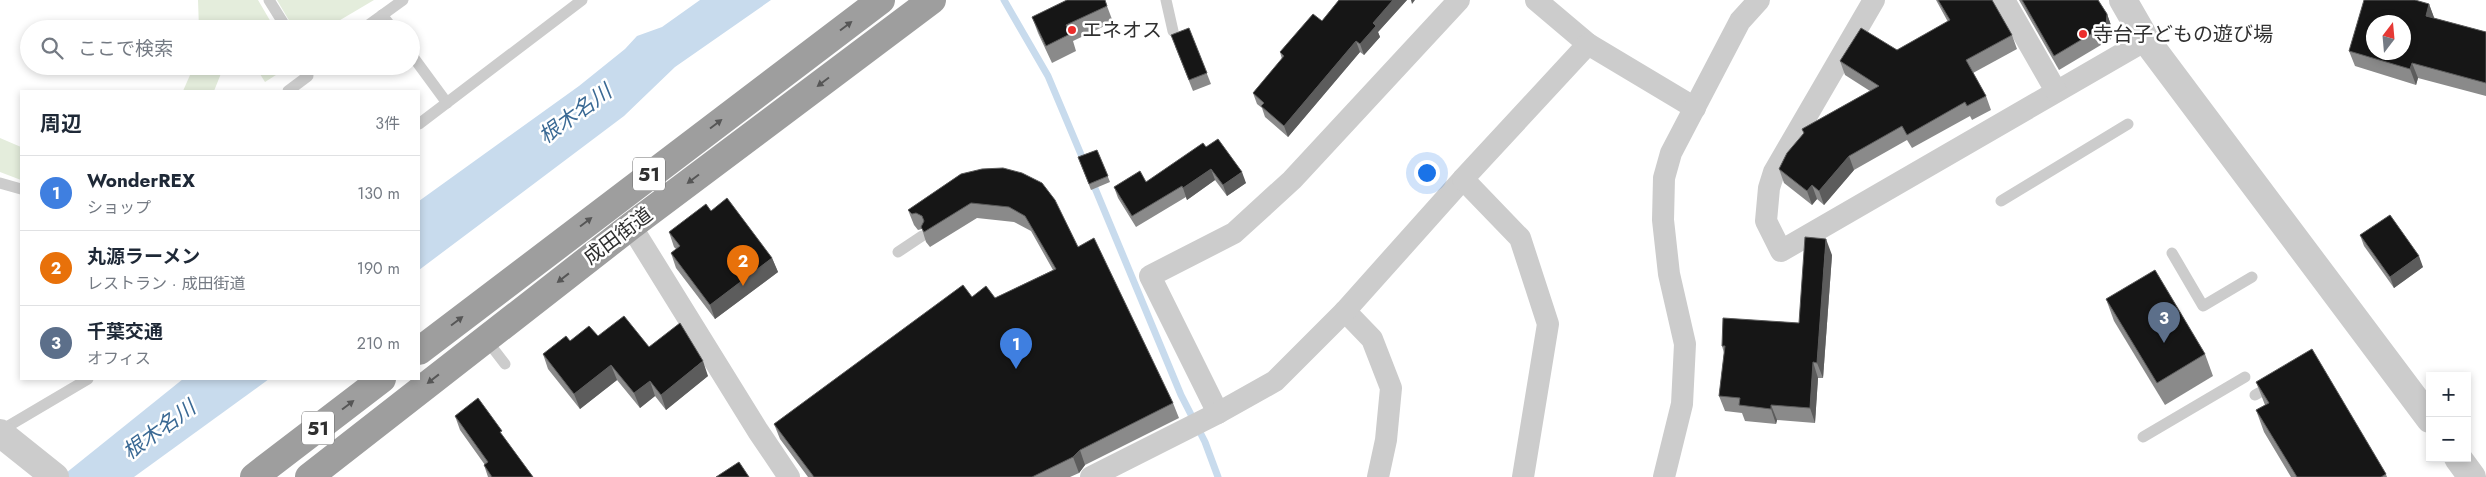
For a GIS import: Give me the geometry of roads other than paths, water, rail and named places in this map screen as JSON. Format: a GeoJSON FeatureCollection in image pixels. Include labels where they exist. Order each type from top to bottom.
{"type":"FeatureCollection","features":[{"type":"Feature","properties":{"kind":"highway","name":"成田街道"},"geometry":{"type":"LineString","coordinates":[[420,350],[881,0]]}},
{"type":"Feature","properties":{"kind":"highway","name":"成田街道"},"geometry":{"type":"LineString","coordinates":[[309,477],[631,226],[932,0]]}},
{"type":"Feature","properties":{"kind":"highway","name":"51"},"geometry":{"type":"LineString","coordinates":[[254,477],[381,380]]}},
{"type":"Feature","properties":{"kind":"street"},"geometry":{"type":"LineString","coordinates":[[1214,415],[1150,276],[1234,233],[1292,180],[1458,0]]}},
{"type":"Feature","properties":{"kind":"street"},"geometry":{"type":"LineString","coordinates":[[1536,0],[1588,44],[1695,108]]}},
{"type":"Feature","properties":{"kind":"street"},"geometry":{"type":"LineString","coordinates":[[1664,477],[1682,404],[1686,344],[1669,274],[1663,220],[1664,178],[1671,153],[1740,21],[1759,0]]}},
{"type":"Feature","properties":{"kind":"street"},"geometry":{"type":"LineString","coordinates":[[1874,0],[1774,172],[1769,188],[1766,221],[1780,251],[2146,40]]}},
{"type":"Feature","properties":{"kind":"street"},"geometry":{"type":"LineString","coordinates":[[2004,0],[2056,91]]}},
{"type":"Feature","properties":{"kind":"street"},"geometry":{"type":"LineString","coordinates":[[2123,0],[2146,40],[2429,417]]}},
{"type":"Feature","properties":{"kind":"street"},"geometry":{"type":"LineString","coordinates":[[1091,477],[1214,415],[1275,381],[1345,312],[1463,179],[1588,44]]}},
{"type":"Feature","properties":{"kind":"street"},"geometry":{"type":"LineString","coordinates":[[1463,179],[1520,238],[1548,324],[1523,477]]}},
{"type":"Feature","properties":{"kind":"street"},"geometry":{"type":"LineString","coordinates":[[631,226],[758,431],[789,477]]}},
{"type":"Feature","properties":{"kind":"street"},"geometry":{"type":"LineString","coordinates":[[1345,312],[1372,339],[1391,388],[1386,440],[1378,477]]}},
{"type":"Feature","properties":{"kind":"street"},"geometry":{"type":"LineString","coordinates":[[0,432],[55,477]]}},
{"type":"Feature","properties":{"kind":"street"},"geometry":{"type":"LineString","coordinates":[[2461,462],[2472,477]]}},
{"type":"Feature","properties":{"kind":"lane"},"geometry":{"type":"LineString","coordinates":[[269,0],[281,20]]}},
{"type":"Feature","properties":{"kind":"lane"},"geometry":{"type":"LineString","coordinates":[[375,20],[403,0]]}},
{"type":"Feature","properties":{"kind":"lane"},"geometry":{"type":"LineString","coordinates":[[420,123],[582,0]]}},
{"type":"Feature","properties":{"kind":"lane"},"geometry":{"type":"LineString","coordinates":[[1166,0],[1173,31]]}},
{"type":"Feature","properties":{"kind":"lane"},"geometry":{"type":"LineString","coordinates":[[382,15],[386,20]]}},
{"type":"Feature","properties":{"kind":"lane"},"geometry":{"type":"LineString","coordinates":[[420,66],[447,103]]}},
{"type":"Feature","properties":{"kind":"lane"},"geometry":{"type":"LineString","coordinates":[[289,90],[308,75]]}},
{"type":"Feature","properties":{"kind":"lane"},"geometry":{"type":"LineString","coordinates":[[2001,201],[2128,124]]}},
{"type":"Feature","properties":{"kind":"lane"},"geometry":{"type":"LineString","coordinates":[[0,183],[20,189]]}},
{"type":"Feature","properties":{"kind":"lane"},"geometry":{"type":"LineString","coordinates":[[898,252],[922,236]]}},
{"type":"Feature","properties":{"kind":"lane"},"geometry":{"type":"LineString","coordinates":[[2172,253],[2203,306],[2252,277]]}},
{"type":"Feature","properties":{"kind":"lane"},"geometry":{"type":"LineString","coordinates":[[485,338],[505,364]]}},
{"type":"Feature","properties":{"kind":"lane"},"geometry":{"type":"LineString","coordinates":[[2144,437],[2244,377]]}},
{"type":"Feature","properties":{"kind":"lane"},"geometry":{"type":"LineString","coordinates":[[0,432],[86,380]]}},
{"type":"Feature","properties":{"kind":"lane"},"geometry":{"type":"LineString","coordinates":[[2256,396],[2280,381]]}},
{"type":"Feature","properties":{"kind":"water","name":"根木名川"},"geometry":{"type":"Polygon","coordinates":[[[700,0],[771,0],[675,67],[624,116],[420,269],[420,200],[579,86],[625,49],[637,36],[662,27],[700,0]]]}},
{"type":"Feature","properties":{"kind":"water","name":"根木名川"},"geometry":{"type":"Polygon","coordinates":[[[182,380],[268,380],[134,477],[61,477],[182,380]]]}},
{"type":"Feature","properties":{"kind":"waterway"},"geometry":{"type":"LineString","coordinates":[[1004,0],[1048,76],[1085,164]]}},
{"type":"Feature","properties":{"kind":"waterway"},"geometry":{"type":"LineString","coordinates":[[1092,181],[1181,395],[1205,442],[1218,477]]}},
{"type":"Feature","properties":{"kind":"place","name":"エネオス"},"geometry":{"type":"Point","coordinates":[1072,30]}},
{"type":"Feature","properties":{"kind":"place","name":"寺台子どもの遊び場"},"geometry":{"type":"Point","coordinates":[2083,34]}},
{"type":"Feature","properties":{"kind":"place","name":"丸源ラーメン"},"geometry":{"type":"Point","coordinates":[743,286]}},
{"type":"Feature","properties":{"kind":"place","name":"千葉交通"},"geometry":{"type":"Point","coordinates":[2164,343]}},
{"type":"Feature","properties":{"kind":"place","name":"WonderREX"},"geometry":{"type":"Point","coordinates":[1016,369]}}]}
